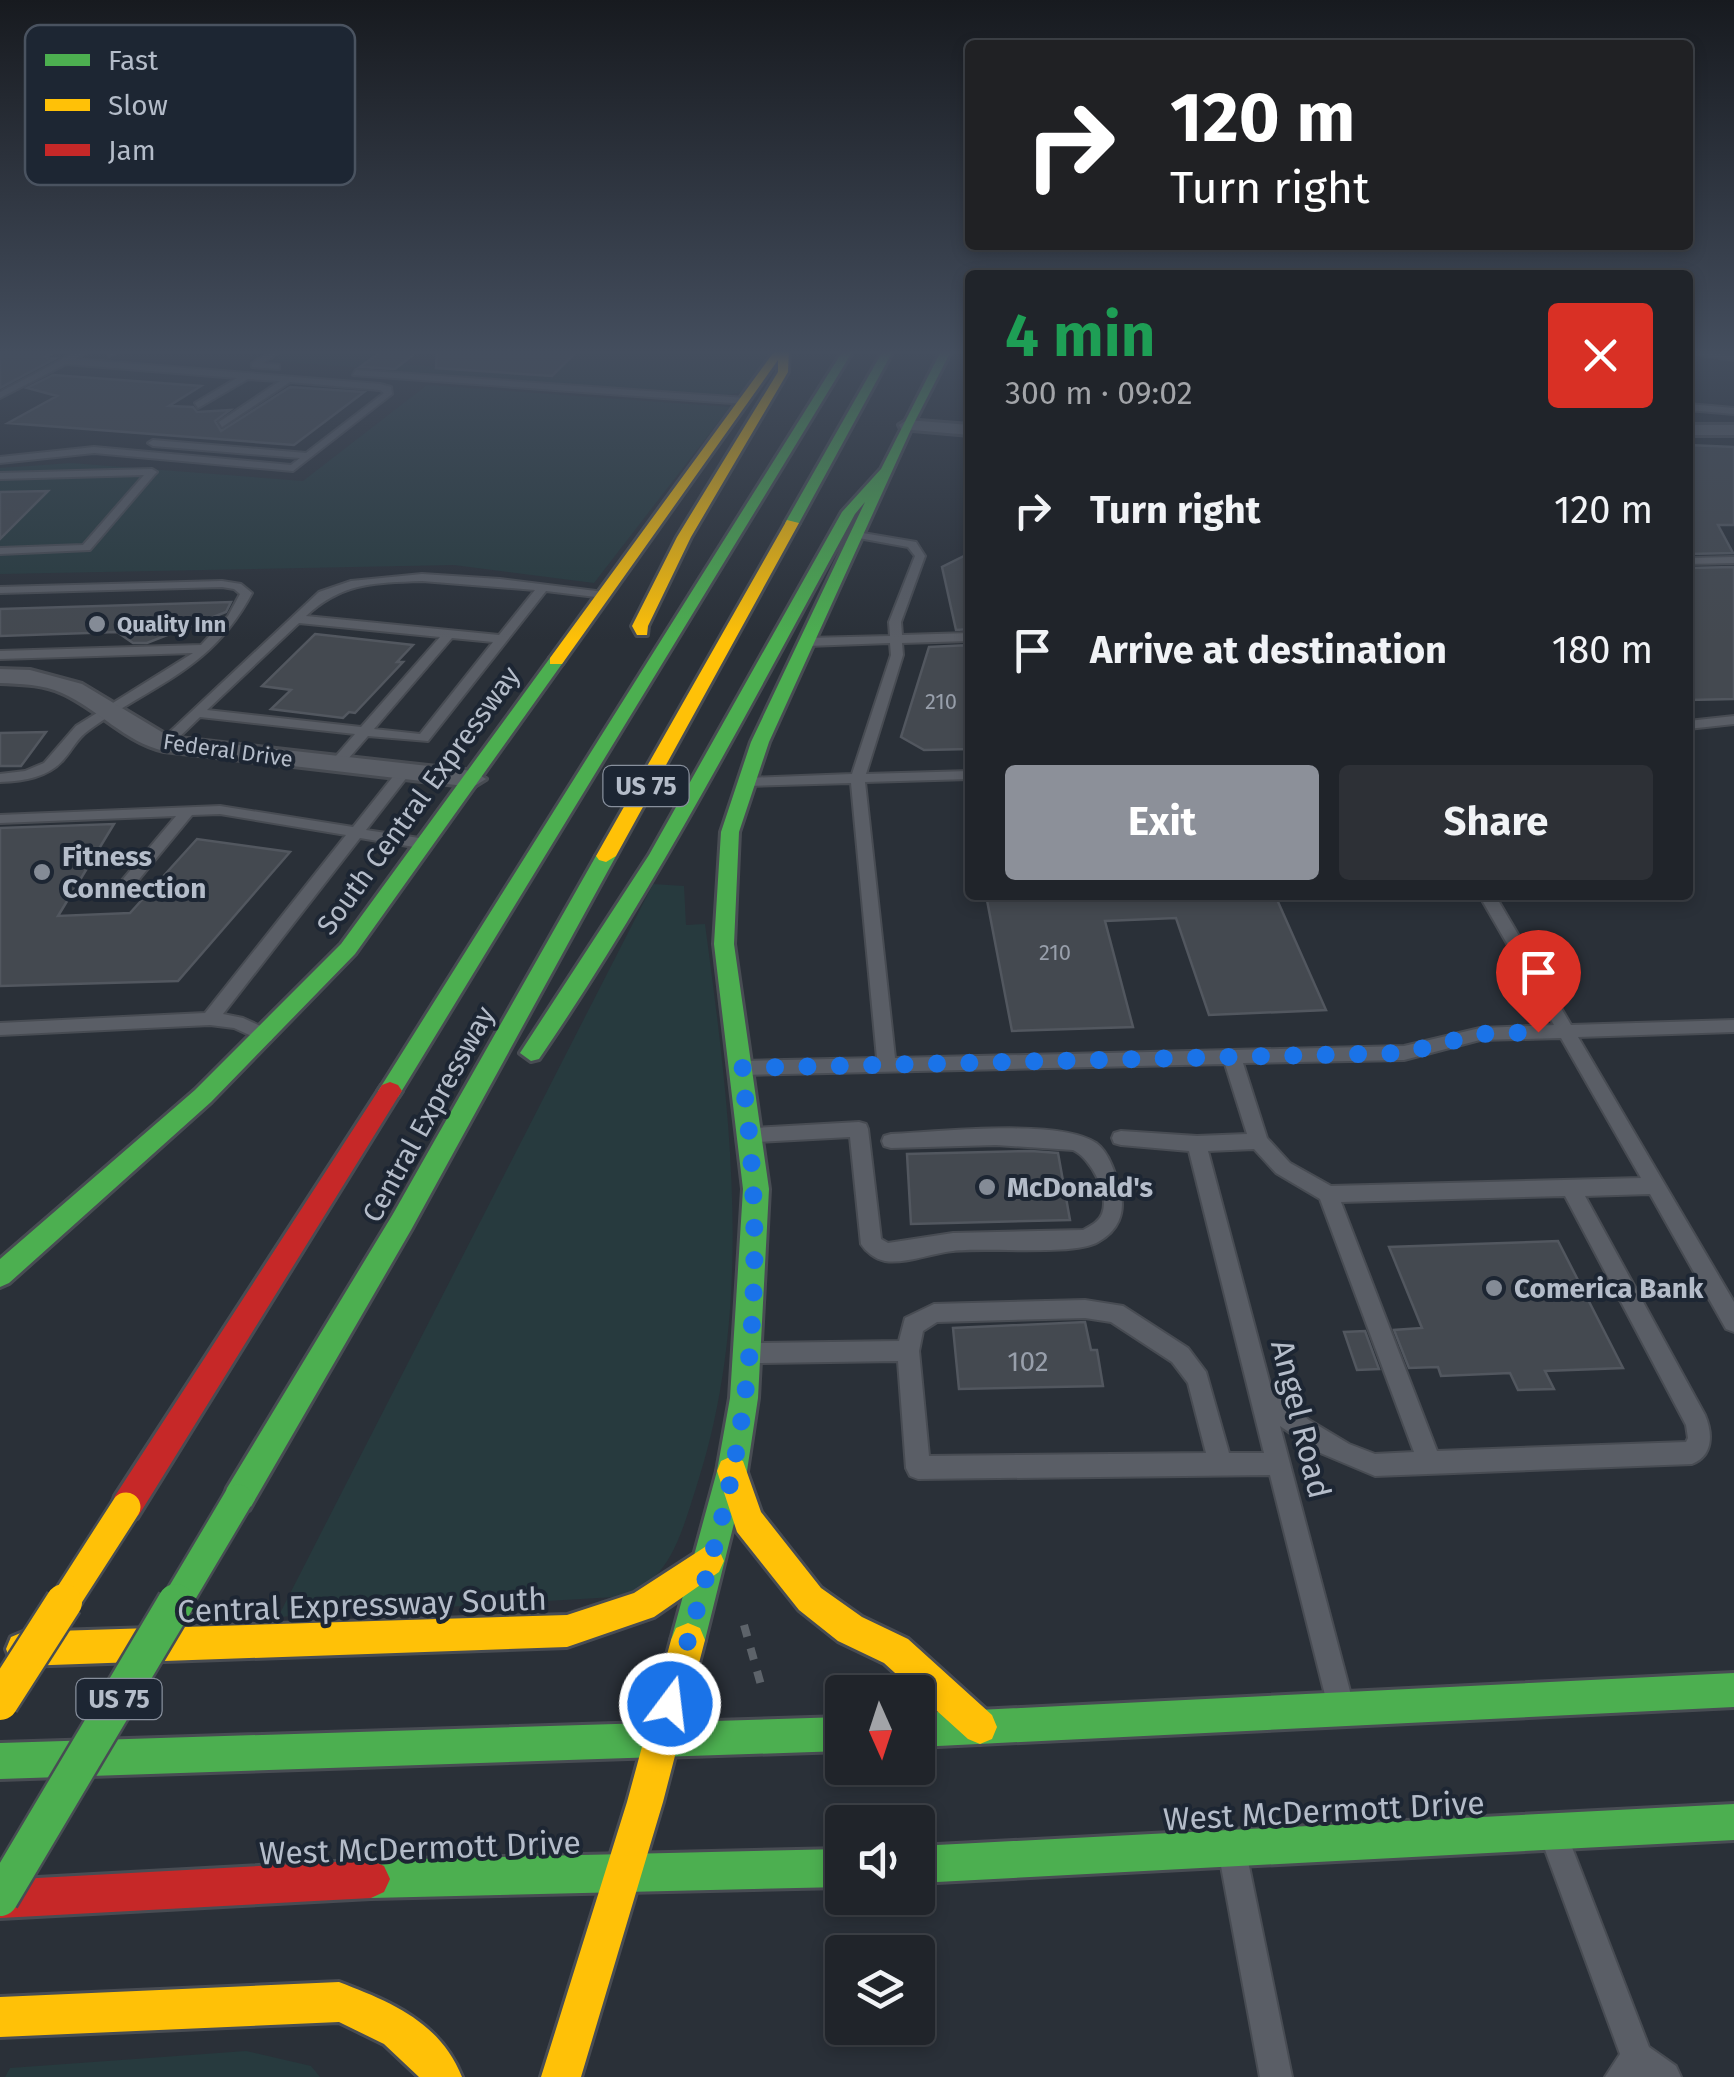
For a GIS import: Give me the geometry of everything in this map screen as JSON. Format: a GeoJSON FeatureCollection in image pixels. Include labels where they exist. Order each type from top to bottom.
{"type":"FeatureCollection","features":[{"type":"Feature","properties":{"kind":"main road","name":"South Central Expressway"},"geometry":{"type":"LineString","coordinates":[[0,1275],[266,1036],[348,949],[713,446]]}},
{"type":"Feature","properties":{"kind":"main road"},"geometry":{"type":"LineString","coordinates":[[655,662],[640,626],[684,537],[740,446]]}},
{"type":"Feature","properties":{"kind":"main road","name":"Central Expressway"},"geometry":{"type":"LineString","coordinates":[[0,1702],[789,446]]}},
{"type":"Feature","properties":{"kind":"main road","name":"Central Expressway"},"geometry":{"type":"LineString","coordinates":[[0,1898],[402,1222],[834,446]]}},
{"type":"Feature","properties":{"kind":"main road"},"geometry":{"type":"LineString","coordinates":[[561,2077],[624,1875],[732,1471],[750,1354],[756,1188],[724,944],[730,832],[745,782],[897,446]]}},
{"type":"Feature","properties":{"kind":"main road"},"geometry":{"type":"LineString","coordinates":[[402,1222],[562,1013],[661,852],[850,512],[887,469]]}},
{"type":"Feature","properties":{"kind":"main road"},"geometry":{"type":"LineString","coordinates":[[732,1471],[748,1522],[810,1599],[850,1628],[896,1651],[980,1726]]}},
{"type":"Feature","properties":{"kind":"main road","name":"Central Expressway South"},"geometry":{"type":"LineString","coordinates":[[0,1650],[568,1631],[644,1608],[708,1561]]}},
{"type":"Feature","properties":{"kind":"main road"},"geometry":{"type":"LineString","coordinates":[[935,1729],[1734,1690]]}},
{"type":"Feature","properties":{"kind":"main road"},"geometry":{"type":"LineString","coordinates":[[0,1762],[825,1734]]}},
{"type":"Feature","properties":{"kind":"main road","name":"West McDermott Drive"},"geometry":{"type":"LineString","coordinates":[[935,1863],[1734,1822]]}},
{"type":"Feature","properties":{"kind":"main road","name":"West McDermott Drive"},"geometry":{"type":"LineString","coordinates":[[0,1898],[488,1873],[712,1875],[825,1869]]}},
{"type":"Feature","properties":{"kind":"main road"},"geometry":{"type":"LineString","coordinates":[[0,2016],[340,2002],[392,2021],[434,2059],[442,2077]]}},
{"type":"Feature","properties":{"kind":"street","name":"Federal Drive"},"geometry":{"type":"LineString","coordinates":[[0,676],[42,676],[68,684],[141,734],[164,744],[472,780]]}},
{"type":"Feature","properties":{"kind":"lane"},"geometry":{"type":"LineString","coordinates":[[0,450],[41,446]]}},
{"type":"Feature","properties":{"kind":"lane"},"geometry":{"type":"LineString","coordinates":[[0,551],[86,548],[152,472],[188,446],[307,456]]}},
{"type":"Feature","properties":{"kind":"lane"},"geometry":{"type":"LineString","coordinates":[[0,460],[94,450],[293,468],[320,446]]}},
{"type":"Feature","properties":{"kind":"lane"},"geometry":{"type":"LineString","coordinates":[[0,476],[152,472]]}},
{"type":"Feature","properties":{"kind":"lane"},"geometry":{"type":"LineString","coordinates":[[856,535],[903,542],[918,550],[920,556],[895,622],[897,654],[858,778],[887,1064]]}},
{"type":"Feature","properties":{"kind":"lane"},"geometry":{"type":"LineString","coordinates":[[1693,561],[1734,560]]}},
{"type":"Feature","properties":{"kind":"lane"},"geometry":{"type":"LineString","coordinates":[[164,744],[323,594],[348,582],[456,580],[604,596]]}},
{"type":"Feature","properties":{"kind":"lane"},"geometry":{"type":"LineString","coordinates":[[0,590],[237,586],[246,593],[242,604],[206,649],[157,685],[76,732],[50,767],[0,778]]}},
{"type":"Feature","properties":{"kind":"lane"},"geometry":{"type":"LineString","coordinates":[[197,712],[422,738],[542,589]]}},
{"type":"Feature","properties":{"kind":"lane"},"geometry":{"type":"LineString","coordinates":[[296,618],[502,639]]}},
{"type":"Feature","properties":{"kind":"lane"},"geometry":{"type":"LineString","coordinates":[[336,764],[449,634]]}},
{"type":"Feature","properties":{"kind":"lane"},"geometry":{"type":"LineString","coordinates":[[807,642],[965,637]]}},
{"type":"Feature","properties":{"kind":"lane"},"geometry":{"type":"LineString","coordinates":[[0,655],[206,649]]}},
{"type":"Feature","properties":{"kind":"lane"},"geometry":{"type":"LineString","coordinates":[[1693,724],[1734,720]]}},
{"type":"Feature","properties":{"kind":"lane"},"geometry":{"type":"LineString","coordinates":[[210,1019],[404,772]]}},
{"type":"Feature","properties":{"kind":"lane"},"geometry":{"type":"LineString","coordinates":[[745,782],[965,775]]}},
{"type":"Feature","properties":{"kind":"lane"},"geometry":{"type":"LineString","coordinates":[[0,819],[220,810],[427,844]]}},
{"type":"Feature","properties":{"kind":"lane"},"geometry":{"type":"LineString","coordinates":[[86,892],[122,890],[188,811]]}},
{"type":"Feature","properties":{"kind":"lane"},"geometry":{"type":"LineString","coordinates":[[1491,900],[1734,1322]]}},
{"type":"Feature","properties":{"kind":"lane"},"geometry":{"type":"LineString","coordinates":[[0,1029],[210,1019],[237,1022],[266,1036]]}},
{"type":"Feature","properties":{"kind":"lane"},"geometry":{"type":"LineString","coordinates":[[741,1068],[1404,1053],[1480,1034],[1734,1026]]}},
{"type":"Feature","properties":{"kind":"lane"},"geometry":{"type":"LineString","coordinates":[[1232,1057],[1259,1141],[1282,1168],[1328,1194],[1654,1186]]}},
{"type":"Feature","properties":{"kind":"lane"},"geometry":{"type":"LineString","coordinates":[[751,1136],[860,1129],[871,1244],[885,1252],[953,1242],[1086,1238],[1112,1219],[1110,1187],[1101,1162],[1088,1147],[1056,1138],[891,1141]]}},
{"type":"Feature","properties":{"kind":"lane"},"geometry":{"type":"LineString","coordinates":[[1121,1138],[1197,1144],[1259,1141]]}},
{"type":"Feature","properties":{"kind":"lane","name":"Angel Road"},"geometry":{"type":"LineString","coordinates":[[1197,1144],[1342,1710]]}},
{"type":"Feature","properties":{"kind":"lane"},"geometry":{"type":"LineString","coordinates":[[1260,1393],[1308,1436],[1340,1454],[1375,1465],[1692,1453],[1700,1440],[1697,1424],[1571,1189]]}},
{"type":"Feature","properties":{"kind":"lane"},"geometry":{"type":"LineString","coordinates":[[1328,1194],[1430,1463]]}},
{"type":"Feature","properties":{"kind":"lane"},"geometry":{"type":"LineString","coordinates":[[1220,1464],[1198,1378],[1180,1355],[1115,1313],[1085,1309],[934,1312],[913,1324],[908,1351],[918,1468],[1278,1464]]}},
{"type":"Feature","properties":{"kind":"lane"},"geometry":{"type":"LineString","coordinates":[[750,1354],[908,1351]]}},
{"type":"Feature","properties":{"kind":"lane"},"geometry":{"type":"LineString","coordinates":[[1552,1832],[1629,2068],[1665,2077]]}},
{"type":"Feature","properties":{"kind":"lane"},"geometry":{"type":"LineString","coordinates":[[1231,1848],[1276,2077]]}},
{"type":"Feature","properties":{"kind":"path"},"geometry":{"type":"LineString","coordinates":[[744,1608],[742,1619],[761,1686]]}},
{"type":"Feature","properties":{"kind":"green space"},"geometry":{"type":"Polygon","coordinates":[[[348,446],[700,446],[594,583],[454,565],[0,574],[0,468],[71,463],[303,481],[348,446]]]}},
{"type":"Feature","properties":{"kind":"green space"},"geometry":{"type":"Polygon","coordinates":[[[653,884],[684,886],[686,925],[705,924],[723,1065],[732,1208],[732,1278],[715,1419],[696,1488],[672,1552],[660,1571],[632,1596],[278,1617],[653,884]]]}},
{"type":"Feature","properties":{"kind":"green space"},"geometry":{"type":"Polygon","coordinates":[[[246,2051],[311,2066],[320,2077],[5,2077],[10,2068],[246,2051]]]}},
{"type":"Feature","properties":{"kind":"building"},"geometry":{"type":"Polygon","coordinates":[[[1693,446],[1734,447],[1734,525],[1718,525],[1733,553],[1693,554],[1693,446]]]}},
{"type":"Feature","properties":{"kind":"building"},"geometry":{"type":"Polygon","coordinates":[[[48,491],[0,539],[0,492],[48,491]]]}},
{"type":"Feature","properties":{"kind":"building"},"geometry":{"type":"Polygon","coordinates":[[[965,556],[965,629],[956,630],[942,567],[965,556]]]}},
{"type":"Feature","properties":{"kind":"building"},"geometry":{"type":"Polygon","coordinates":[[[1734,567],[1734,699],[1693,700],[1693,568],[1734,567]]]}},
{"type":"Feature","properties":{"kind":"building","name":"Quality Inn"},"geometry":{"type":"Polygon","coordinates":[[[231,602],[226,612],[147,643],[133,643],[117,632],[0,636],[0,609],[231,602]]]}},
{"type":"Feature","properties":{"kind":"building"},"geometry":{"type":"Polygon","coordinates":[[[315,634],[413,645],[397,662],[403,662],[355,713],[349,712],[343,718],[271,709],[291,690],[262,686],[315,634]]]}},
{"type":"Feature","properties":{"kind":"building"},"geometry":{"type":"Polygon","coordinates":[[[965,645],[965,749],[924,750],[901,737],[929,647],[965,645]]]}},
{"type":"Feature","properties":{"kind":"building"},"geometry":{"type":"Polygon","coordinates":[[[46,732],[21,766],[0,766],[0,733],[46,732]]]}},
{"type":"Feature","properties":{"kind":"building"},"geometry":{"type":"Polygon","coordinates":[[[114,824],[58,916],[130,913],[197,839],[290,852],[178,981],[0,986],[0,828],[114,824]]]}},
{"type":"Feature","properties":{"kind":"building"},"geometry":{"type":"Polygon","coordinates":[[[987,900],[1277,900],[1326,1010],[1209,1015],[1176,918],[1105,921],[1133,1027],[1012,1031],[987,900]]]}},
{"type":"Feature","properties":{"kind":"building","name":"McDonald's"},"geometry":{"type":"Polygon","coordinates":[[[1058,1153],[1070,1220],[911,1224],[907,1154],[1058,1153]]]}},
{"type":"Feature","properties":{"kind":"building","name":"Comerica Bank"},"geometry":{"type":"Polygon","coordinates":[[[1558,1241],[1623,1368],[1545,1371],[1554,1389],[1518,1390],[1510,1373],[1441,1376],[1438,1367],[1409,1368],[1394,1330],[1422,1328],[1389,1247],[1558,1241]]]}},
{"type":"Feature","properties":{"kind":"building"},"geometry":{"type":"Polygon","coordinates":[[[1085,1322],[1091,1350],[1097,1350],[1103,1386],[959,1389],[953,1328],[1085,1322]]]}},
{"type":"Feature","properties":{"kind":"building"},"geometry":{"type":"Polygon","coordinates":[[[1365,1331],[1379,1369],[1357,1370],[1344,1332],[1365,1331]]]}},
{"type":"Feature","properties":{"kind":"traffic: fast"},"geometry":{"type":"LineString","coordinates":[[390,1091],[789,446]]}},
{"type":"Feature","properties":{"kind":"traffic: fast"},"geometry":{"type":"LineString","coordinates":[[792,523],[835,446]]}},
{"type":"Feature","properties":{"kind":"traffic: fast"},"geometry":{"type":"LineString","coordinates":[[688,1640],[732,1471],[744,1398],[756,1189],[724,944],[730,832],[760,742],[897,446]]}},
{"type":"Feature","properties":{"kind":"traffic: fast"},"geometry":{"type":"LineString","coordinates":[[531,1053],[659,855],[849,512],[887,469]]}},
{"type":"Feature","properties":{"kind":"traffic: fast"},"geometry":{"type":"LineString","coordinates":[[0,1275],[203,1096],[348,949],[556,661]]}},
{"type":"Feature","properties":{"kind":"traffic: fast"},"geometry":{"type":"LineString","coordinates":[[238,1499],[402,1222],[606,856]]}},
{"type":"Feature","properties":{"kind":"traffic: fast"},"geometry":{"type":"LineString","coordinates":[[0,1898],[238,1499]]}},
{"type":"Feature","properties":{"kind":"traffic: fast"},"geometry":{"type":"LineString","coordinates":[[935,1729],[1734,1690]]}},
{"type":"Feature","properties":{"kind":"traffic: fast"},"geometry":{"type":"LineString","coordinates":[[0,1761],[825,1735]]}},
{"type":"Feature","properties":{"kind":"traffic: fast"},"geometry":{"type":"LineString","coordinates":[[935,1864],[1734,1822]]}},
{"type":"Feature","properties":{"kind":"traffic: fast"},"geometry":{"type":"LineString","coordinates":[[371,1879],[825,1869]]}},
{"type":"Feature","properties":{"kind":"traffic: slow"},"geometry":{"type":"LineString","coordinates":[[556,661],[711,446]]}},
{"type":"Feature","properties":{"kind":"traffic: slow"},"geometry":{"type":"LineString","coordinates":[[642,632],[640,626],[684,537],[739,446]]}},
{"type":"Feature","properties":{"kind":"traffic: slow"},"geometry":{"type":"LineString","coordinates":[[606,856],[792,523]]}},
{"type":"Feature","properties":{"kind":"traffic: slow"},"geometry":{"type":"LineString","coordinates":[[732,1471],[748,1521],[810,1599],[850,1629],[896,1651],[980,1727]]}},
{"type":"Feature","properties":{"kind":"traffic: slow"},"geometry":{"type":"LineString","coordinates":[[0,1702],[126,1507]]}},
{"type":"Feature","properties":{"kind":"traffic: slow"},"geometry":{"type":"LineString","coordinates":[[23,1649],[567,1631],[643,1606],[708,1561]]}},
{"type":"Feature","properties":{"kind":"traffic: slow"},"geometry":{"type":"LineString","coordinates":[[561,2077],[645,1802],[688,1640]]}},
{"type":"Feature","properties":{"kind":"traffic: slow"},"geometry":{"type":"LineString","coordinates":[[0,2017],[339,2002],[398,2029],[423,2049],[442,2077]]}},
{"type":"Feature","properties":{"kind":"traffic: jam"},"geometry":{"type":"LineString","coordinates":[[126,1507],[390,1091]]}},
{"type":"Feature","properties":{"kind":"traffic: jam"},"geometry":{"type":"LineString","coordinates":[[0,1899],[371,1879]]}},
{"type":"Feature","properties":{"kind":"place","name":"Quality Inn"},"geometry":{"type":"Point","coordinates":[97,624]}},
{"type":"Feature","properties":{"kind":"place","name":"Fitness Connection"},"geometry":{"type":"Point","coordinates":[42,872]}},
{"type":"Feature","properties":{"kind":"place","name":"McDonald's"},"geometry":{"type":"Point","coordinates":[987,1187]}},
{"type":"Feature","properties":{"kind":"place","name":"Comerica Bank"},"geometry":{"type":"Point","coordinates":[1494,1288]}},
{"type":"Feature","properties":{"kind":"route"},"geometry":{"type":"LineString","coordinates":[[670,1704],[732,1471],[750,1354],[756,1188],[741,1068],[1404,1053],[1480,1034],[1538,1032]]}}]}
